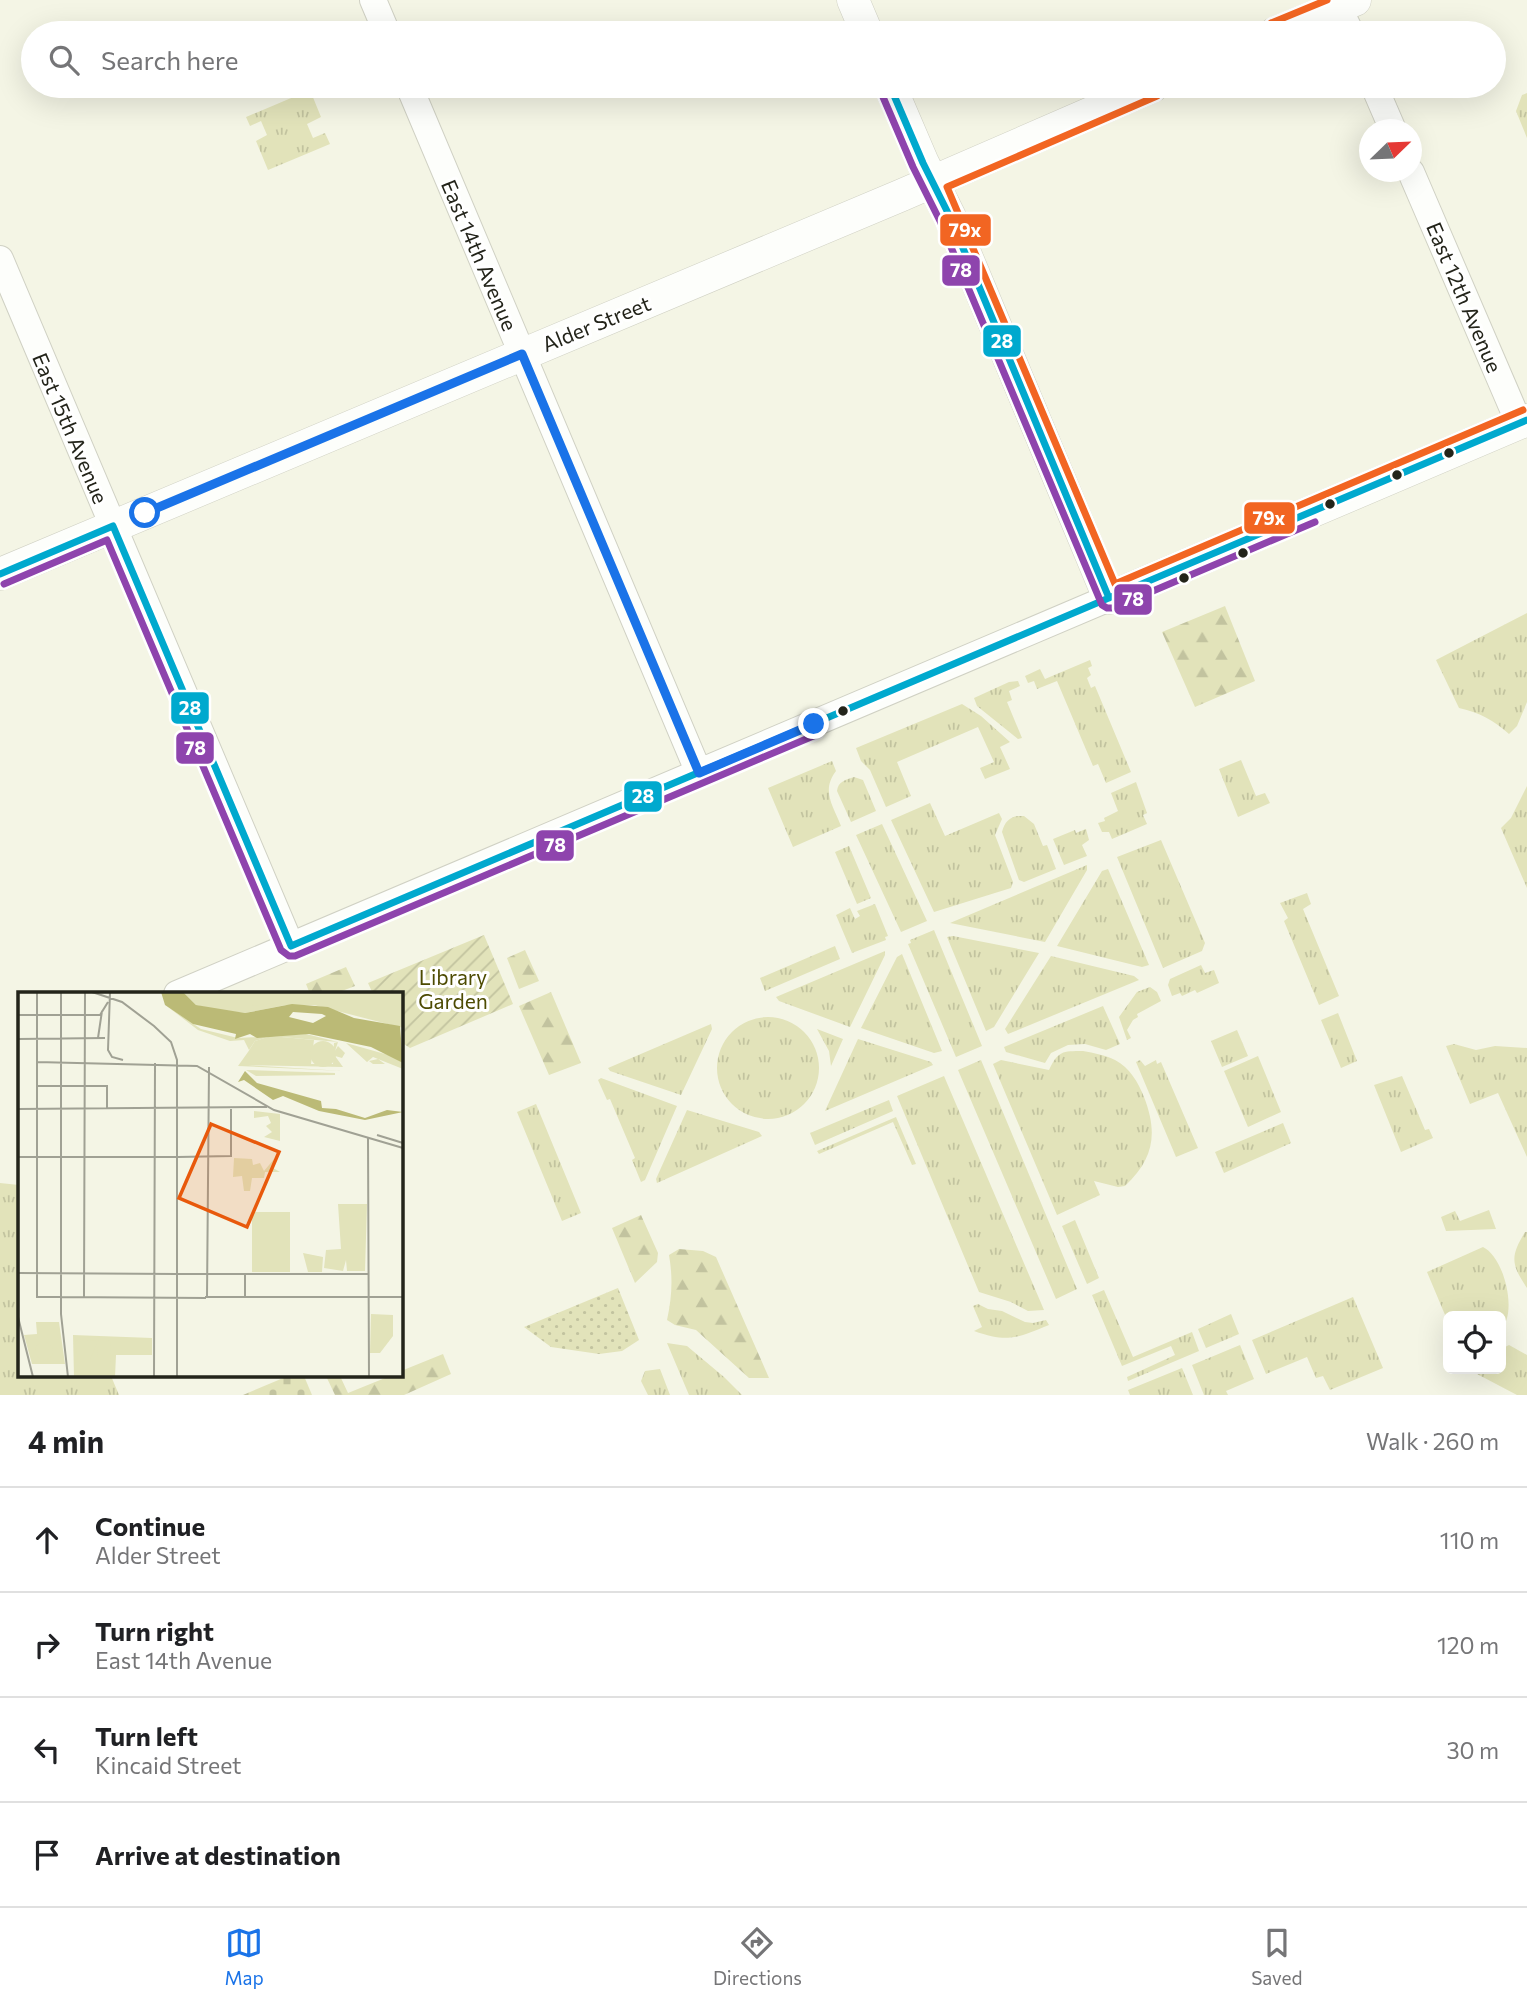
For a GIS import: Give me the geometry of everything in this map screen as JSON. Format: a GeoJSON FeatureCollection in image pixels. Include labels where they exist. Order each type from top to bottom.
{"type":"FeatureCollection","features":[{"type":"Feature","properties":{"kind":"street"},"geometry":{"type":"LineString","coordinates":[[373,0],[382,21]]}},
{"type":"Feature","properties":{"kind":"street"},"geometry":{"type":"LineString","coordinates":[[853,0],[862,21]]}},
{"type":"Feature","properties":{"kind":"street"},"geometry":{"type":"LineString","coordinates":[[1319,21],[1348,13]]}},
{"type":"Feature","properties":{"kind":"street","name":"East 14th Avenue"},"geometry":{"type":"LineString","coordinates":[[414,98],[699,773]]}},
{"type":"Feature","properties":{"kind":"street"},"geometry":{"type":"LineString","coordinates":[[895,98],[950,217],[1109,598]]}},
{"type":"Feature","properties":{"kind":"street","name":"Alder Street"},"geometry":{"type":"LineString","coordinates":[[0,573],[933,182],[1126,98]]}},
{"type":"Feature","properties":{"kind":"street"},"geometry":{"type":"LineString","coordinates":[[1379,98],[1388,119]]}},
{"type":"Feature","properties":{"kind":"street","name":"East 12th Avenue"},"geometry":{"type":"LineString","coordinates":[[1415,182],[1523,421]]}},
{"type":"Feature","properties":{"kind":"street","name":"East 15th Avenue"},"geometry":{"type":"LineString","coordinates":[[0,259],[291,946]]}},
{"type":"Feature","properties":{"kind":"street"},"geometry":{"type":"LineString","coordinates":[[182,992],[1523,421]]}},
{"type":"Feature","properties":{"kind":"green space"},"geometry":{"type":"Polygon","coordinates":[[[1527,93],[1527,138],[1516,111],[1522,95],[1527,93]]]}},
{"type":"Feature","properties":{"kind":"green space"},"geometry":{"type":"Polygon","coordinates":[[[291,98],[313,98],[321,117],[307,124],[313,138],[325,133],[330,144],[268,170],[256,141],[267,135],[261,121],[250,126],[246,117],[291,98]]]}},
{"type":"Feature","properties":{"kind":"green space"},"geometry":{"type":"Polygon","coordinates":[[[1225,606],[1255,681],[1195,707],[1162,632],[1225,606]]]}},
{"type":"Feature","properties":{"kind":"green space"},"geometry":{"type":"Polygon","coordinates":[[[1527,613],[1527,702],[1517,726],[1509,734],[1486,718],[1459,708],[1436,660],[1527,613]]]}},
{"type":"Feature","properties":{"kind":"green space"},"geometry":{"type":"Polygon","coordinates":[[[1090,660],[1092,666],[1088,668],[1091,675],[1087,678],[1091,688],[1095,686],[1131,772],[1106,783],[1098,764],[1093,766],[1057,681],[1037,689],[1034,681],[1028,683],[1025,676],[1040,669],[1045,679],[1090,660]]]}},
{"type":"Feature","properties":{"kind":"green space"},"geometry":{"type":"Polygon","coordinates":[[[1018,681],[1020,686],[1009,691],[1012,700],[1007,702],[1022,738],[1018,739],[977,706],[974,698],[1009,682],[1018,681]]]}},
{"type":"Feature","properties":{"kind":"green space"},"geometry":{"type":"Polygon","coordinates":[[[962,704],[981,716],[1010,742],[1000,747],[1010,769],[985,779],[980,768],[994,762],[978,727],[897,762],[911,796],[886,807],[870,770],[861,761],[856,748],[962,704]]]}},
{"type":"Feature","properties":{"kind":"green space"},"geometry":{"type":"Polygon","coordinates":[[[1241,760],[1256,796],[1265,793],[1270,803],[1238,817],[1219,769],[1241,760]]]}},
{"type":"Feature","properties":{"kind":"green space"},"geometry":{"type":"Polygon","coordinates":[[[832,761],[836,771],[829,785],[829,792],[841,826],[793,847],[768,788],[832,761]]]}},
{"type":"Feature","properties":{"kind":"green space"},"geometry":{"type":"Polygon","coordinates":[[[854,777],[863,780],[876,811],[851,822],[837,791],[841,783],[854,777]]]}},
{"type":"Feature","properties":{"kind":"green space"},"geometry":{"type":"Polygon","coordinates":[[[1136,782],[1147,813],[1143,815],[1147,824],[1112,839],[1109,832],[1102,832],[1098,823],[1118,811],[1111,793],[1136,782]]]}},
{"type":"Feature","properties":{"kind":"green space"},"geometry":{"type":"Polygon","coordinates":[[[1527,786],[1527,888],[1501,828],[1511,818],[1527,786]]]}},
{"type":"Feature","properties":{"kind":"green space"},"geometry":{"type":"Polygon","coordinates":[[[930,803],[945,836],[999,813],[1002,819],[995,835],[1013,882],[1011,888],[934,912],[891,820],[930,803]]]}},
{"type":"Feature","properties":{"kind":"green space"},"geometry":{"type":"Polygon","coordinates":[[[1024,816],[1034,824],[1043,846],[1047,845],[1056,869],[1024,882],[1019,880],[1002,832],[1010,819],[1024,816]]]}},
{"type":"Feature","properties":{"kind":"green space"},"geometry":{"type":"Polygon","coordinates":[[[882,824],[927,921],[901,932],[856,835],[882,824]]]}},
{"type":"Feature","properties":{"kind":"green space"},"geometry":{"type":"Polygon","coordinates":[[[1086,829],[1089,840],[1082,845],[1087,856],[1064,865],[1053,839],[1075,830],[1076,833],[1086,829]]]}},
{"type":"Feature","properties":{"kind":"green space"},"geometry":{"type":"Polygon","coordinates":[[[1161,840],[1205,943],[1202,951],[1163,968],[1117,857],[1161,840]]]}},
{"type":"Feature","properties":{"kind":"green space"},"geometry":{"type":"Polygon","coordinates":[[[849,846],[871,898],[857,904],[835,852],[849,846]]]}},
{"type":"Feature","properties":{"kind":"green space"},"geometry":{"type":"Polygon","coordinates":[[[1087,865],[1087,870],[1045,942],[950,923],[1087,865]]]}},
{"type":"Feature","properties":{"kind":"green space"},"geometry":{"type":"Polygon","coordinates":[[[1108,869],[1149,965],[1142,967],[1057,946],[1102,871],[1108,869]]]}},
{"type":"Feature","properties":{"kind":"green space"},"geometry":{"type":"Polygon","coordinates":[[[1307,893],[1311,904],[1303,909],[1339,996],[1319,1005],[1284,921],[1288,918],[1280,903],[1307,893]]]}},
{"type":"Feature","properties":{"kind":"green space"},"geometry":{"type":"Polygon","coordinates":[[[875,904],[888,936],[885,937],[886,940],[852,953],[836,915],[850,908],[855,919],[860,916],[857,911],[875,904]]]}},
{"type":"Feature","properties":{"kind":"green space"},"geometry":{"type":"Polygon","coordinates":[[[934,930],[982,1046],[956,1057],[908,944],[911,943],[910,940],[934,930]]]}},
{"type":"Feature","properties":{"kind":"green space","name":"Library Garden"},"geometry":{"type":"Polygon","coordinates":[[[484,935],[513,1004],[410,1048],[402,1043],[402,992],[372,992],[368,983],[484,935]]]}},
{"type":"Feature","properties":{"kind":"green space"},"geometry":{"type":"Polygon","coordinates":[[[947,937],[1039,953],[994,1027],[986,1031],[947,937]]]}},
{"type":"Feature","properties":{"kind":"green space"},"geometry":{"type":"Polygon","coordinates":[[[835,946],[840,959],[765,991],[760,978],[835,946]]]}},
{"type":"Feature","properties":{"kind":"green space"},"geometry":{"type":"Polygon","coordinates":[[[525,950],[539,981],[519,989],[507,958],[525,950]]]}},
{"type":"Feature","properties":{"kind":"green space"},"geometry":{"type":"Polygon","coordinates":[[[885,951],[850,1027],[779,1001],[776,997],[885,951]]]}},
{"type":"Feature","properties":{"kind":"green space"},"geometry":{"type":"Polygon","coordinates":[[[902,954],[942,1051],[934,1053],[861,1028],[897,957],[902,954]]]}},
{"type":"Feature","properties":{"kind":"green space"},"geometry":{"type":"Polygon","coordinates":[[[1051,956],[1134,976],[1139,980],[1008,1034],[1005,1029],[1051,956]]]}},
{"type":"Feature","properties":{"kind":"green space"},"geometry":{"type":"Polygon","coordinates":[[[1201,965],[1205,973],[1214,970],[1219,983],[1197,993],[1195,990],[1182,996],[1180,993],[1172,996],[1168,985],[1170,979],[1201,965]]]}},
{"type":"Feature","properties":{"kind":"green space"},"geometry":{"type":"Polygon","coordinates":[[[346,967],[355,986],[339,992],[309,992],[306,984],[346,967]]]}},
{"type":"Feature","properties":{"kind":"green space"},"geometry":{"type":"Polygon","coordinates":[[[1150,987],[1157,992],[1161,1001],[1137,1014],[1138,1017],[1127,1030],[1131,1038],[1127,1040],[1119,1017],[1137,992],[1150,987]]]}},
{"type":"Feature","properties":{"kind":"green space"},"geometry":{"type":"Polygon","coordinates":[[[551,992],[581,1063],[549,1075],[519,1006],[551,992]]]}},
{"type":"Feature","properties":{"kind":"green space"},"geometry":{"type":"Polygon","coordinates":[[[1103,1006],[1120,1044],[1106,1050],[1085,1044],[1068,1045],[1051,1053],[1045,1063],[1006,1052],[1004,1047],[1103,1006]]]}},
{"type":"Feature","properties":{"kind":"green space"},"geometry":{"type":"Polygon","coordinates":[[[1338,1013],[1357,1061],[1341,1068],[1321,1020],[1338,1013]]]}},
{"type":"Feature","properties":{"kind":"green space"},"geometry":{"type":"Polygon","coordinates":[[[768,1017],[787,1021],[804,1032],[815,1049],[819,1068],[815,1087],[804,1104],[787,1115],[768,1119],[749,1115],[732,1104],[721,1087],[717,1068],[721,1049],[732,1032],[749,1021],[768,1017]]]}},
{"type":"Feature","properties":{"kind":"green space"},"geometry":{"type":"Polygon","coordinates":[[[711,1024],[712,1029],[681,1095],[610,1071],[608,1068],[711,1024]]]}},
{"type":"Feature","properties":{"kind":"green space"},"geometry":{"type":"Polygon","coordinates":[[[817,1029],[843,1039],[831,1066],[829,1051],[817,1029]]]}},
{"type":"Feature","properties":{"kind":"green space"},"geometry":{"type":"Polygon","coordinates":[[[1237,1030],[1248,1056],[1222,1067],[1211,1041],[1237,1030]]]}},
{"type":"Feature","properties":{"kind":"green space"},"geometry":{"type":"Polygon","coordinates":[[[858,1039],[931,1062],[933,1065],[825,1111],[858,1039]]]}},
{"type":"Feature","properties":{"kind":"green space"},"geometry":{"type":"Polygon","coordinates":[[[1454,1044],[1476,1050],[1495,1046],[1527,1048],[1527,1157],[1498,1093],[1470,1104],[1446,1046],[1454,1044]]]}},
{"type":"Feature","properties":{"kind":"green space"},"geometry":{"type":"Polygon","coordinates":[[[1083,1051],[1115,1060],[1133,1076],[1142,1091],[1148,1110],[1151,1145],[1142,1166],[1125,1186],[1118,1187],[1094,1181],[1100,1195],[1057,1215],[993,1064],[1001,1060],[1049,1070],[1062,1053],[1083,1051]]]}},
{"type":"Feature","properties":{"kind":"green space"},"geometry":{"type":"Polygon","coordinates":[[[1258,1056],[1281,1112],[1248,1127],[1224,1071],[1258,1056]]]}},
{"type":"Feature","properties":{"kind":"green space"},"geometry":{"type":"Polygon","coordinates":[[[981,1060],[1077,1289],[1056,1299],[958,1070],[981,1060]]]}},
{"type":"Feature","properties":{"kind":"green space"},"geometry":{"type":"Polygon","coordinates":[[[1140,1060],[1145,1066],[1156,1060],[1157,1064],[1161,1062],[1198,1148],[1176,1157],[1136,1062],[1140,1060]]]}},
{"type":"Feature","properties":{"kind":"green space"},"geometry":{"type":"Polygon","coordinates":[[[944,1076],[1044,1310],[1028,1311],[1011,1302],[979,1292],[897,1096],[944,1076]]]}},
{"type":"Feature","properties":{"kind":"green space"},"geometry":{"type":"Polygon","coordinates":[[[1402,1076],[1425,1130],[1429,1129],[1433,1138],[1401,1152],[1374,1085],[1402,1076]]]}},
{"type":"Feature","properties":{"kind":"green space"},"geometry":{"type":"Polygon","coordinates":[[[601,1078],[677,1106],[645,1180],[641,1182],[632,1160],[635,1158],[610,1099],[607,1100],[598,1080],[601,1078]]]}},
{"type":"Feature","properties":{"kind":"green space"},"geometry":{"type":"Polygon","coordinates":[[[889,1100],[893,1111],[815,1145],[810,1133],[889,1100]]]}},
{"type":"Feature","properties":{"kind":"green space"},"geometry":{"type":"Polygon","coordinates":[[[536,1104],[581,1213],[562,1221],[517,1112],[536,1104]]]}},
{"type":"Feature","properties":{"kind":"green space"},"geometry":{"type":"Polygon","coordinates":[[[687,1110],[759,1132],[762,1136],[657,1183],[656,1179],[687,1110]]]}},
{"type":"Feature","properties":{"kind":"green space"},"geometry":{"type":"Polygon","coordinates":[[[896,1117],[916,1164],[912,1165],[893,1122],[819,1154],[817,1151],[896,1117]]]}},
{"type":"Feature","properties":{"kind":"green space"},"geometry":{"type":"Polygon","coordinates":[[[1283,1123],[1291,1143],[1224,1173],[1215,1152],[1283,1123]]]}},
{"type":"Feature","properties":{"kind":"green space"},"geometry":{"type":"Polygon","coordinates":[[[0,1183],[18,1185],[18,1378],[112,1378],[119,1395],[0,1395],[0,1183]]]}},
{"type":"Feature","properties":{"kind":"green space"},"geometry":{"type":"Polygon","coordinates":[[[1489,1210],[1496,1229],[1446,1231],[1441,1217],[1455,1211],[1460,1221],[1489,1210]]]}},
{"type":"Feature","properties":{"kind":"green space"},"geometry":{"type":"Polygon","coordinates":[[[641,1215],[658,1253],[657,1262],[635,1283],[612,1228],[641,1215]]]}},
{"type":"Feature","properties":{"kind":"green space"},"geometry":{"type":"Polygon","coordinates":[[[1075,1220],[1099,1278],[1087,1284],[1062,1226],[1075,1220]]]}},
{"type":"Feature","properties":{"kind":"green space"},"geometry":{"type":"Polygon","coordinates":[[[1527,1232],[1527,1288],[1514,1260],[1527,1232]]]}},
{"type":"Feature","properties":{"kind":"green space"},"geometry":{"type":"Polygon","coordinates":[[[1483,1247],[1497,1262],[1506,1286],[1508,1311],[1506,1322],[1506,1311],[1443,1311],[1427,1272],[1483,1247]]]}},
{"type":"Feature","properties":{"kind":"green space"},"geometry":{"type":"Polygon","coordinates":[[[679,1249],[703,1251],[716,1257],[769,1378],[749,1378],[696,1330],[675,1325],[667,1320],[671,1288],[669,1255],[679,1249]]]}},
{"type":"Feature","properties":{"kind":"green space"},"geometry":{"type":"Polygon","coordinates":[[[618,1288],[639,1340],[622,1351],[599,1354],[551,1347],[524,1327],[618,1288]]]}},
{"type":"Feature","properties":{"kind":"green space"},"geometry":{"type":"Polygon","coordinates":[[[1104,1290],[1133,1357],[1192,1332],[1199,1351],[1128,1381],[1127,1377],[1175,1355],[1171,1346],[1122,1366],[1092,1295],[1104,1290]]]}},
{"type":"Feature","properties":{"kind":"green space"},"geometry":{"type":"Polygon","coordinates":[[[1353,1297],[1383,1368],[1330,1390],[1323,1376],[1316,1378],[1307,1357],[1266,1374],[1252,1340],[1353,1297]]]}},
{"type":"Feature","properties":{"kind":"green space"},"geometry":{"type":"Polygon","coordinates":[[[978,1304],[1025,1322],[1046,1320],[1049,1325],[1012,1337],[986,1335],[974,1331],[982,1327],[973,1306],[978,1304]]]}},
{"type":"Feature","properties":{"kind":"green space"},"geometry":{"type":"Polygon","coordinates":[[[1231,1314],[1239,1334],[1206,1348],[1198,1329],[1231,1314]]]}},
{"type":"Feature","properties":{"kind":"green space"},"geometry":{"type":"Polygon","coordinates":[[[667,1343],[687,1346],[742,1395],[689,1395],[667,1343]]]}},
{"type":"Feature","properties":{"kind":"green space"},"geometry":{"type":"Polygon","coordinates":[[[1240,1345],[1254,1379],[1226,1391],[1228,1395],[1204,1395],[1192,1365],[1240,1345]]]}},
{"type":"Feature","properties":{"kind":"green space"},"geometry":{"type":"Polygon","coordinates":[[[1509,1345],[1527,1355],[1527,1395],[1517,1395],[1477,1374],[1506,1374],[1506,1346],[1509,1345]]]}},
{"type":"Feature","properties":{"kind":"green space"},"geometry":{"type":"Polygon","coordinates":[[[443,1354],[451,1374],[404,1395],[335,1395],[327,1378],[341,1378],[348,1393],[385,1378],[402,1378],[402,1371],[443,1354]]]}},
{"type":"Feature","properties":{"kind":"green space"},"geometry":{"type":"Polygon","coordinates":[[[1182,1368],[1193,1395],[1130,1395],[1128,1390],[1182,1368]]]}},
{"type":"Feature","properties":{"kind":"green space"},"geometry":{"type":"Polygon","coordinates":[[[660,1369],[670,1395],[648,1395],[641,1381],[645,1371],[660,1369]]]}},
{"type":"Feature","properties":{"kind":"green space"},"geometry":{"type":"Polygon","coordinates":[[[283,1378],[305,1378],[312,1395],[243,1395],[283,1378]]]}},
{"type":"Feature","properties":{"kind":"transit line","name":"79x"},"geometry":{"type":"LineString","coordinates":[[1276,21],[1327,0]]}},
{"type":"Feature","properties":{"kind":"transit line","name":"78"},"geometry":{"type":"LineString","coordinates":[[883,98],[940,221],[1102,605],[1113,608],[1315,522]]}},
{"type":"Feature","properties":{"kind":"transit line","name":"28"},"geometry":{"type":"LineString","coordinates":[[895,98],[950,217],[1109,598]]}},
{"type":"Feature","properties":{"kind":"transit line","name":"79x"},"geometry":{"type":"LineString","coordinates":[[1152,98],[947,187],[1115,584],[1523,410]]}},
{"type":"Feature","properties":{"kind":"transit line","name":"28"},"geometry":{"type":"LineString","coordinates":[[0,574],[113,526],[291,946],[1527,420]]}},
{"type":"Feature","properties":{"kind":"transit line","name":"78"},"geometry":{"type":"LineString","coordinates":[[4,584],[107,540],[281,950],[289,956],[295,956],[818,734]]}},
{"type":"Feature","properties":{"kind":"route"},"geometry":{"type":"LineString","coordinates":[[145,513],[522,354],[699,773],[814,724]]}}]}
